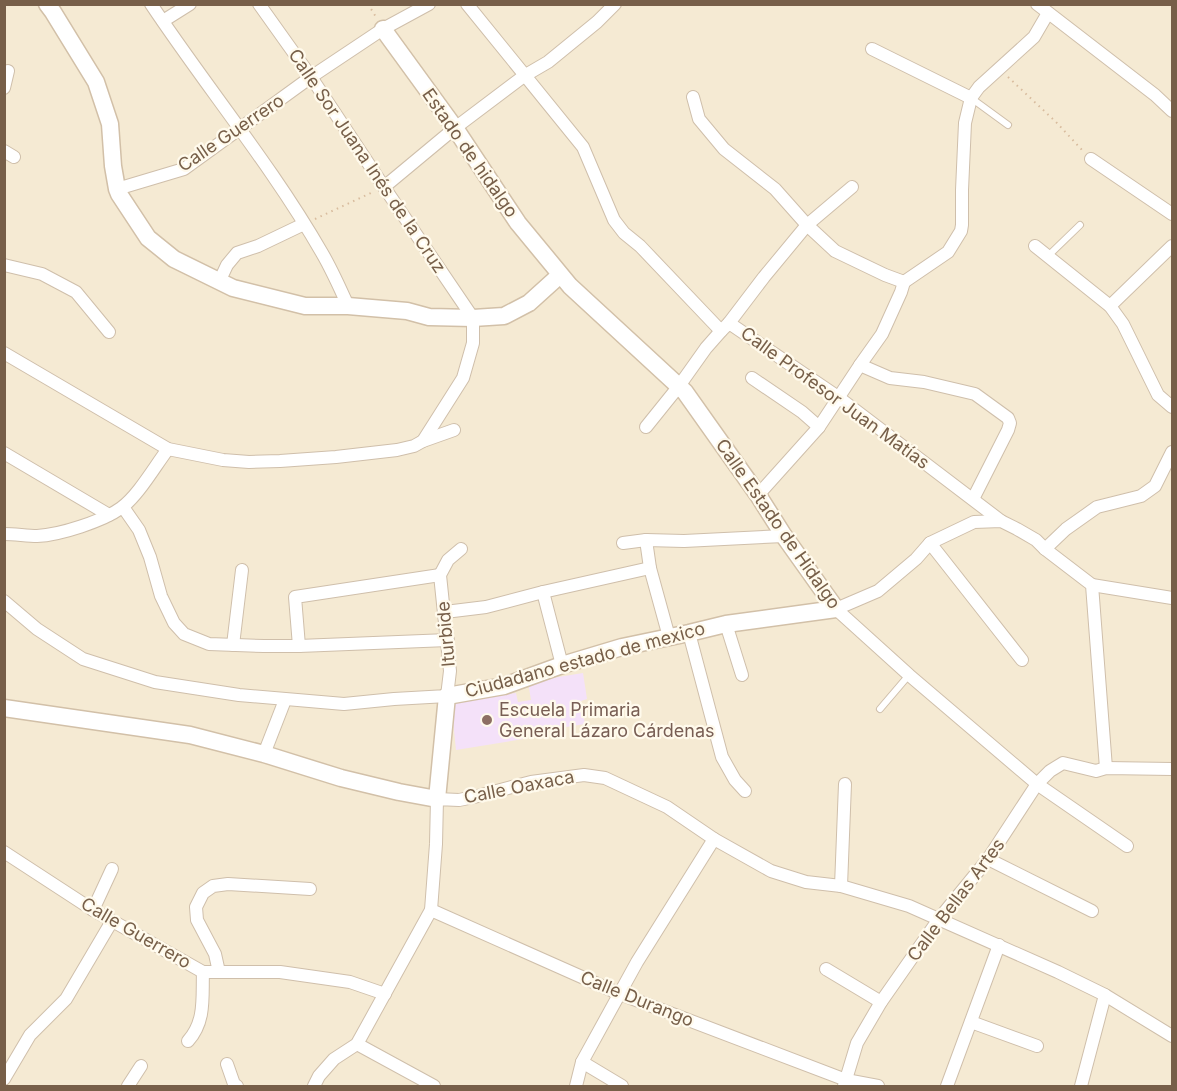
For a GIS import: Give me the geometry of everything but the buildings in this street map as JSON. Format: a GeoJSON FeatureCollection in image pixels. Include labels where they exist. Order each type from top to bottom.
{"type":"FeatureCollection","features":[{"type":"Feature","properties":{"kind":"street"},"geometry":{"type":"LineString","coordinates":[[47,4],[96,82],[111,124],[113,166],[117,189],[148,238],[174,259],[233,288],[305,306],[407,310],[429,317],[504,316],[529,303],[560,275]]}},
{"type":"Feature","properties":{"kind":"street"},"geometry":{"type":"LineString","coordinates":[[152,4],[304,224],[323,255],[348,306]]}},
{"type":"Feature","properties":{"kind":"street"},"geometry":{"type":"LineString","coordinates":[[162,21],[190,4]]}},
{"type":"Feature","properties":{"kind":"street","name":"Calle Sor Juana Inés de la Cruz"},"geometry":{"type":"LineString","coordinates":[[259,4],[474,318]]}},
{"type":"Feature","properties":{"kind":"street","name":"Calle Guerrero"},"geometry":{"type":"LineString","coordinates":[[117,189],[184,169],[311,77],[383,29],[429,4]]}},
{"type":"Feature","properties":{"kind":"street","name":"Calle Profesor Juan Matías"},"geometry":{"type":"LineString","coordinates":[[467,4],[583,147],[614,220],[624,233],[725,327],[838,397],[1001,521]]}},
{"type":"Feature","properties":{"kind":"street"},"geometry":{"type":"LineString","coordinates":[[384,187],[455,128],[524,76],[548,62],[597,22],[615,4]]}},
{"type":"Feature","properties":{"kind":"street"},"geometry":{"type":"LineString","coordinates":[[1038,4],[1173,111]]}},
{"type":"Feature","properties":{"kind":"street"},"geometry":{"type":"LineString","coordinates":[[758,495],[819,427],[882,334],[904,282],[948,252],[961,231],[965,123],[971,98],[1035,37],[1048,13]]}},
{"type":"Feature","properties":{"kind":"street","name":"Estado de hidalgo"},"geometry":{"type":"LineString","coordinates":[[383,29],[455,128],[518,223],[560,275]]}},
{"type":"Feature","properties":{"kind":"street"},"geometry":{"type":"LineString","coordinates":[[872,49],[971,98]]}},
{"type":"Feature","properties":{"kind":"street"},"geometry":{"type":"LineString","coordinates":[[4,88],[8,71]]}},
{"type":"Feature","properties":{"kind":"street"},"geometry":{"type":"LineString","coordinates":[[693,97],[699,119],[724,149],[775,189],[807,225],[835,251],[904,282]]}},
{"type":"Feature","properties":{"kind":"street"},"geometry":{"type":"LineString","coordinates":[[1091,159],[1173,214]]}},
{"type":"Feature","properties":{"kind":"street"},"geometry":{"type":"LineString","coordinates":[[646,427],[706,348],[807,225],[852,186]]}},
{"type":"Feature","properties":{"kind":"street"},"geometry":{"type":"LineString","coordinates":[[219,282],[227,265],[237,253],[258,246],[304,224]]}},
{"type":"Feature","properties":{"kind":"street"},"geometry":{"type":"LineString","coordinates":[[1035,246],[1110,306],[1123,324],[1158,395],[1173,407]]}},
{"type":"Feature","properties":{"kind":"street"},"geometry":{"type":"LineString","coordinates":[[1110,306],[1173,246]]}},
{"type":"Feature","properties":{"kind":"street"},"geometry":{"type":"LineString","coordinates":[[4,265],[42,274],[76,292],[109,332]]}},
{"type":"Feature","properties":{"kind":"street","name":"Calle Estado de Hidalgo"},"geometry":{"type":"LineString","coordinates":[[560,275],[685,392],[836,609],[909,675],[1037,784],[1127,846]]}},
{"type":"Feature","properties":{"kind":"street"},"geometry":{"type":"LineString","coordinates":[[423,441],[463,378],[473,343],[474,318]]}},
{"type":"Feature","properties":{"kind":"street"},"geometry":{"type":"LineString","coordinates":[[4,353],[168,449],[223,460],[280,461],[397,450],[414,446],[454,430]]}},
{"type":"Feature","properties":{"kind":"street"},"geometry":{"type":"LineString","coordinates":[[860,365],[890,378],[924,382],[975,394],[1008,418],[1010,423],[1008,430],[973,498]]}},
{"type":"Feature","properties":{"kind":"street"},"geometry":{"type":"LineString","coordinates":[[752,378],[802,411],[819,427]]}},
{"type":"Feature","properties":{"kind":"street"},"geometry":{"type":"LineString","coordinates":[[4,534],[38,536],[68,531],[109,515],[123,507],[168,449]]}},
{"type":"Feature","properties":{"kind":"street"},"geometry":{"type":"LineString","coordinates":[[1045,549],[1066,529],[1097,507],[1141,496],[1155,486],[1173,452]]}},
{"type":"Feature","properties":{"kind":"street"},"geometry":{"type":"LineString","coordinates":[[4,453],[109,515]]}},
{"type":"Feature","properties":{"kind":"street"},"geometry":{"type":"LineString","coordinates":[[123,507],[139,530],[150,557],[161,596],[174,623],[184,634],[209,644],[233,645],[299,646],[448,640]]}},
{"type":"Feature","properties":{"kind":"street"},"geometry":{"type":"LineString","coordinates":[[1001,521],[1036,540],[1092,585],[1173,598]]}},
{"type":"Feature","properties":{"kind":"street","name":"Ciudadano estado de mexico"},"geometry":{"type":"LineString","coordinates":[[4,602],[37,629],[83,659],[155,682],[239,695],[344,704],[447,696],[504,686],[622,647],[726,624],[836,609],[878,591],[916,559],[930,543],[974,522],[1001,521]]}},
{"type":"Feature","properties":{"kind":"street"},"geometry":{"type":"LineString","coordinates":[[623,543],[646,540],[684,541],[784,536]]}},
{"type":"Feature","properties":{"kind":"street"},"geometry":{"type":"LineString","coordinates":[[646,540],[650,568],[669,637]]}},
{"type":"Feature","properties":{"kind":"street"},"geometry":{"type":"LineString","coordinates":[[930,543],[1022,660]]}},
{"type":"Feature","properties":{"kind":"street","name":"Iturbide"},"geometry":{"type":"LineString","coordinates":[[437,799],[450,671],[440,575],[448,560],[461,549]]}},
{"type":"Feature","properties":{"kind":"street"},"geometry":{"type":"LineString","coordinates":[[445,612],[486,607],[650,568]]}},
{"type":"Feature","properties":{"kind":"street"},"geometry":{"type":"LineString","coordinates":[[233,645],[242,570]]}},
{"type":"Feature","properties":{"kind":"street"},"geometry":{"type":"LineString","coordinates":[[299,646],[294,597],[440,575]]}},
{"type":"Feature","properties":{"kind":"street"},"geometry":{"type":"LineString","coordinates":[[1092,585],[1106,768]]}},
{"type":"Feature","properties":{"kind":"street"},"geometry":{"type":"LineString","coordinates":[[543,592],[562,665]]}},
{"type":"Feature","properties":{"kind":"street"},"geometry":{"type":"LineString","coordinates":[[726,624],[742,675]]}},
{"type":"Feature","properties":{"kind":"street"},"geometry":{"type":"LineString","coordinates":[[689,633],[722,757],[735,780],[745,791]]}},
{"type":"Feature","properties":{"kind":"street"},"geometry":{"type":"LineString","coordinates":[[264,754],[285,700]]}},
{"type":"Feature","properties":{"kind":"street","name":"Calle Oaxaca"},"geometry":{"type":"LineString","coordinates":[[4,708],[190,735],[264,754],[341,778],[437,799],[459,800],[531,782],[584,775],[605,778],[667,807],[771,871],[806,882],[841,886],[909,906],[1105,995],[1173,1036]]}},
{"type":"Feature","properties":{"kind":"street","name":"Calle Bellas Artes"},"geometry":{"type":"LineString","coordinates":[[845,1083],[857,1043],[880,1002],[939,919],[988,859],[1037,784],[1050,771],[1063,763],[1096,771],[1106,768],[1173,769]]}},
{"type":"Feature","properties":{"kind":"street"},"geometry":{"type":"LineString","coordinates":[[841,886],[845,784]]}},
{"type":"Feature","properties":{"kind":"street"},"geometry":{"type":"LineString","coordinates":[[314,1086],[319,1076],[334,1059],[357,1044],[431,910],[437,799]]}},
{"type":"Feature","properties":{"kind":"street"},"geometry":{"type":"LineString","coordinates":[[576,1086],[582,1062],[637,962],[714,838]]}},
{"type":"Feature","properties":{"kind":"street","name":"Calle Guerrero"},"geometry":{"type":"LineString","coordinates":[[4,852],[93,910],[203,972],[279,972],[350,982],[385,994]]}},
{"type":"Feature","properties":{"kind":"street"},"geometry":{"type":"LineString","coordinates":[[988,859],[1092,911]]}},
{"type":"Feature","properties":{"kind":"street"},"geometry":{"type":"LineString","coordinates":[[93,910],[112,869]]}},
{"type":"Feature","properties":{"kind":"street"},"geometry":{"type":"LineString","coordinates":[[219,972],[215,954],[197,920],[196,908],[203,893],[213,886],[228,884],[310,889]]}},
{"type":"Feature","properties":{"kind":"street","name":"Calle Durango"},"geometry":{"type":"LineString","coordinates":[[431,910],[620,994],[845,1083],[878,1086]]}},
{"type":"Feature","properties":{"kind":"street"},"geometry":{"type":"LineString","coordinates":[[4,1079],[30,1035],[66,999],[112,921]]}},
{"type":"Feature","properties":{"kind":"street"},"geometry":{"type":"LineString","coordinates":[[947,1086],[999,945]]}},
{"type":"Feature","properties":{"kind":"street"},"geometry":{"type":"LineString","coordinates":[[826,969],[880,1002]]}},
{"type":"Feature","properties":{"kind":"street"},"geometry":{"type":"LineString","coordinates":[[188,1041],[195,1033],[201,1019],[203,972]]}},
{"type":"Feature","properties":{"kind":"street"},"geometry":{"type":"LineString","coordinates":[[1081,1086],[1105,995]]}},
{"type":"Feature","properties":{"kind":"street"},"geometry":{"type":"LineString","coordinates":[[971,1022],[1036,1047]]}},
{"type":"Feature","properties":{"kind":"street"},"geometry":{"type":"LineString","coordinates":[[357,1044],[434,1086]]}},
{"type":"Feature","properties":{"kind":"street"},"geometry":{"type":"LineString","coordinates":[[582,1062],[622,1086]]}},
{"type":"Feature","properties":{"kind":"street"},"geometry":{"type":"LineString","coordinates":[[227,1064],[234,1084],[237,1086]]}},
{"type":"Feature","properties":{"kind":"street"},"geometry":{"type":"LineString","coordinates":[[128,1086],[141,1066]]}},
{"type":"Feature","properties":{"kind":"lane"},"geometry":{"type":"LineString","coordinates":[[971,98],[1008,125]]}},
{"type":"Feature","properties":{"kind":"lane"},"geometry":{"type":"LineString","coordinates":[[1048,256],[1080,225]]}},
{"type":"Feature","properties":{"kind":"lane"},"geometry":{"type":"LineString","coordinates":[[880,709],[909,675]]}},
{"type":"Feature","properties":{"kind":"path"},"geometry":{"type":"LineString","coordinates":[[1000,69],[1091,159]]}},
{"type":"Feature","properties":{"kind":"path"},"geometry":{"type":"LineString","coordinates":[[304,224],[384,187]]}},
{"type":"Feature","properties":{"kind":"shaded area"},"geometry":{"type":"Polygon","coordinates":[[[5,5],[1172,5],[1172,1086],[5,1086],[5,5]]]}},
{"type":"Feature","properties":{"kind":"shaded area"},"geometry":{"type":"Polygon","coordinates":[[[583,673],[587,699],[581,701],[585,724],[523,734],[523,739],[456,750],[451,702],[516,693],[518,702],[531,700],[528,682],[583,673]]]}},
{"type":"Feature","properties":{"kind":"place","name":"Escuela Primaria General Lázaro Cárdenas"},"geometry":{"type":"Point","coordinates":[487,720]}}]}
